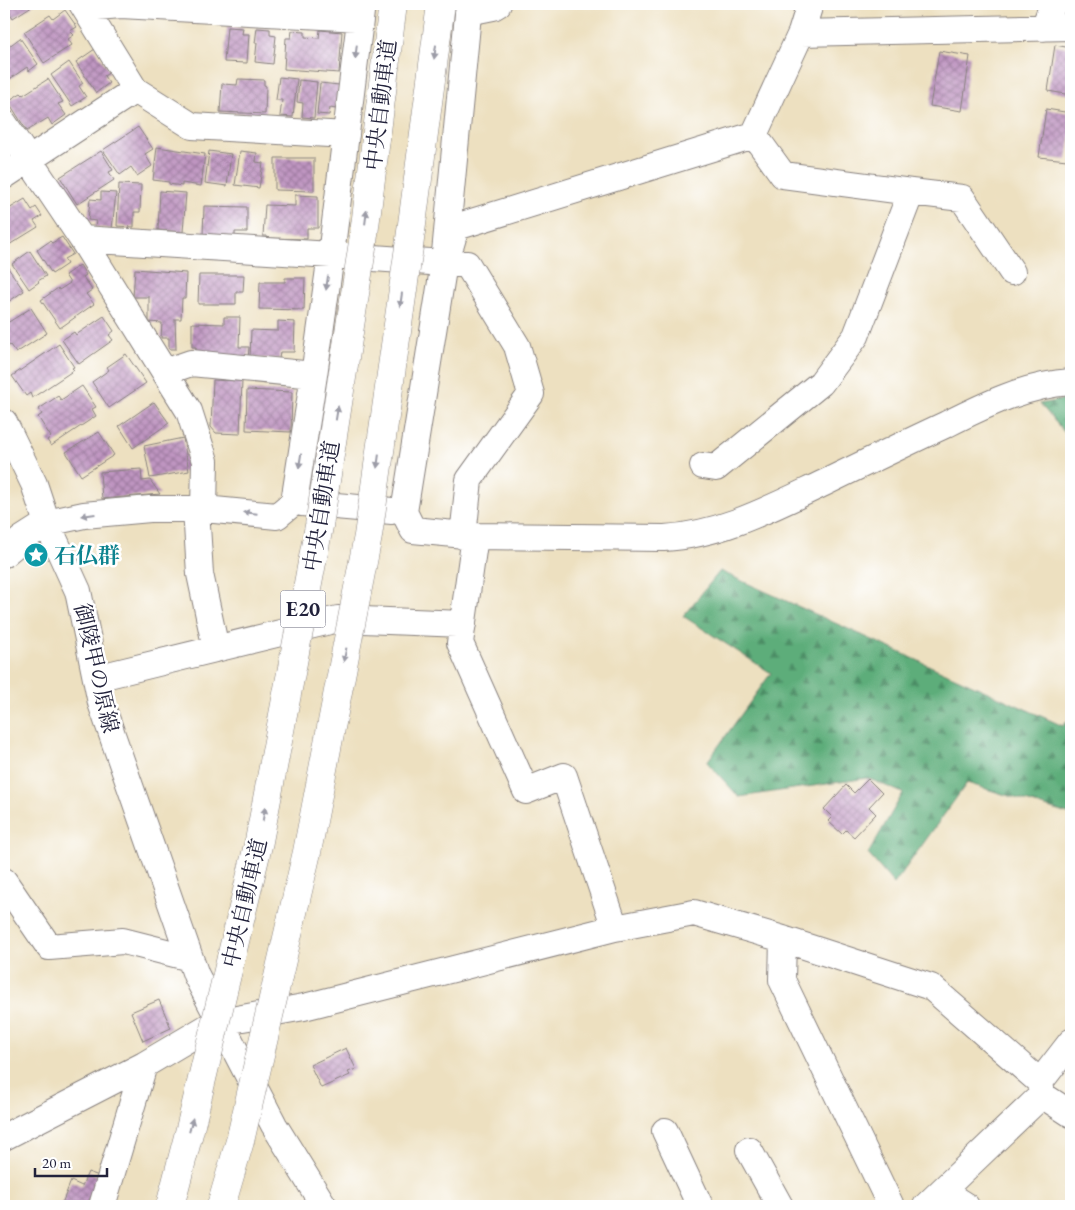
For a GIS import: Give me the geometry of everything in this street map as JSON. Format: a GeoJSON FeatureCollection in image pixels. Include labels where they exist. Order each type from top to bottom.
{"type":"FeatureCollection","features":[{"type":"Feature","properties":{"kind":"highway","name":"中央自動車道"},"geometry":{"type":"LineString","coordinates":[[170,1206],[259,841],[319,526],[363,242],[393,4]]}},
{"type":"Feature","properties":{"kind":"highway","name":"中央自動車道"},"geometry":{"type":"LineString","coordinates":[[221,1206],[240,1141],[306,852],[368,536],[441,4]]}},
{"type":"Feature","properties":{"kind":"street"},"geometry":{"type":"LineString","coordinates":[[498,4],[493,7],[468,8],[444,264],[404,512],[413,530],[469,536],[684,537],[732,524],[788,500],[988,404],[1025,390],[1071,382]]}},
{"type":"Feature","properties":{"kind":"street"},"geometry":{"type":"LineString","coordinates":[[444,264],[456,227],[754,135],[801,33],[810,4]]}},
{"type":"Feature","properties":{"kind":"street"},"geometry":{"type":"LineString","coordinates":[[4,554],[22,539],[47,523],[84,515],[150,509],[200,509],[277,516],[294,502],[314,375],[361,11],[121,5],[83,6]]}},
{"type":"Feature","properties":{"kind":"street"},"geometry":{"type":"LineString","coordinates":[[83,6],[135,90],[192,126],[346,135]]}},
{"type":"Feature","properties":{"kind":"street"},"geometry":{"type":"LineString","coordinates":[[801,33],[1049,16],[1071,27]]}},
{"type":"Feature","properties":{"kind":"street"},"geometry":{"type":"LineString","coordinates":[[4,176],[135,90]]}},
{"type":"Feature","properties":{"kind":"street"},"geometry":{"type":"LineString","coordinates":[[4,123],[82,239],[189,411],[206,461],[200,509],[200,574],[216,649]]}},
{"type":"Feature","properties":{"kind":"street"},"geometry":{"type":"LineString","coordinates":[[754,135],[783,175],[962,198],[1012,272]]}},
{"type":"Feature","properties":{"kind":"street"},"geometry":{"type":"LineString","coordinates":[[703,466],[716,468],[822,383],[856,336],[911,192]]}},
{"type":"Feature","properties":{"kind":"street"},"geometry":{"type":"LineString","coordinates":[[82,239],[467,264],[517,346],[531,394],[470,480],[469,536],[460,643],[526,791],[564,776],[615,928]]}},
{"type":"Feature","properties":{"kind":"street"},"geometry":{"type":"LineString","coordinates":[[165,372],[191,363],[314,375]]}},
{"type":"Feature","properties":{"kind":"street","name":"御陵甲の原線"},"geometry":{"type":"LineString","coordinates":[[4,422],[34,484],[47,523],[78,591],[101,703],[193,967],[274,1125],[324,1206]]}},
{"type":"Feature","properties":{"kind":"street"},"geometry":{"type":"LineString","coordinates":[[294,502],[404,512]]}},
{"type":"Feature","properties":{"kind":"street"},"geometry":{"type":"LineString","coordinates":[[96,678],[338,619],[463,624]]}},
{"type":"Feature","properties":{"kind":"street"},"geometry":{"type":"LineString","coordinates":[[4,881],[49,947],[123,941],[193,967]]}},
{"type":"Feature","properties":{"kind":"street"},"geometry":{"type":"LineString","coordinates":[[4,1137],[144,1065],[208,1027],[220,1022],[304,1007],[615,928],[694,913],[931,987],[1071,1114]]}},
{"type":"Feature","properties":{"kind":"street"},"geometry":{"type":"LineString","coordinates":[[782,940],[782,980],[891,1206]]}},
{"type":"Feature","properties":{"kind":"street"},"geometry":{"type":"LineString","coordinates":[[934,1199],[1041,1088],[1071,1042]]}},
{"type":"Feature","properties":{"kind":"street"},"geometry":{"type":"LineString","coordinates":[[102,1206],[144,1065]]}},
{"type":"Feature","properties":{"kind":"street"},"geometry":{"type":"LineString","coordinates":[[665,1131],[700,1206]]}},
{"type":"Feature","properties":{"kind":"street"},"geometry":{"type":"LineString","coordinates":[[749,1150],[780,1206]]}},
{"type":"Feature","properties":{"kind":"street"},"geometry":{"type":"LineString","coordinates":[[934,1199],[966,1206]]}},
{"type":"Feature","properties":{"kind":"green space"},"geometry":{"type":"Polygon","coordinates":[[[1071,398],[1071,440],[1040,404],[1071,398]]]}},
{"type":"Feature","properties":{"kind":"green space"},"geometry":{"type":"Polygon","coordinates":[[[720,571],[1063,726],[1071,717],[1071,815],[967,783],[894,884],[868,854],[903,793],[867,778],[739,797],[707,762],[771,673],[683,616],[720,571]]]}},
{"type":"Feature","properties":{"kind":"building"},"geometry":{"type":"Polygon","coordinates":[[[4,4],[35,4],[13,18],[4,4]]]}},
{"type":"Feature","properties":{"kind":"building"},"geometry":{"type":"Polygon","coordinates":[[[65,10],[77,27],[70,31],[74,35],[68,39],[72,45],[44,63],[24,32],[50,15],[53,19],[65,10]]]}},
{"type":"Feature","properties":{"kind":"building"},"geometry":{"type":"Polygon","coordinates":[[[227,27],[243,28],[242,34],[249,34],[247,63],[224,62],[227,27]]]}},
{"type":"Feature","properties":{"kind":"building"},"geometry":{"type":"Polygon","coordinates":[[[257,28],[270,29],[270,35],[276,36],[273,64],[255,62],[257,28]]]}},
{"type":"Feature","properties":{"kind":"building"},"geometry":{"type":"Polygon","coordinates":[[[320,30],[342,32],[339,73],[284,69],[286,38],[291,38],[292,31],[305,32],[305,37],[319,38],[320,30]]]}},
{"type":"Feature","properties":{"kind":"building"},"geometry":{"type":"Polygon","coordinates":[[[20,38],[38,64],[29,71],[27,67],[4,83],[4,50],[20,38]]]}},
{"type":"Feature","properties":{"kind":"building"},"geometry":{"type":"Polygon","coordinates":[[[1055,45],[1071,48],[1071,95],[1048,91],[1055,45]]]}},
{"type":"Feature","properties":{"kind":"building"},"geometry":{"type":"Polygon","coordinates":[[[95,49],[110,72],[104,76],[109,83],[96,93],[76,62],[95,49]]]}},
{"type":"Feature","properties":{"kind":"building"},"geometry":{"type":"Polygon","coordinates":[[[939,51],[970,56],[962,111],[930,106],[939,51]]]}},
{"type":"Feature","properties":{"kind":"building"},"geometry":{"type":"Polygon","coordinates":[[[69,62],[83,83],[79,86],[86,97],[72,106],[51,75],[69,62]]]}},
{"type":"Feature","properties":{"kind":"building"},"geometry":{"type":"Polygon","coordinates":[[[279,77],[297,79],[293,117],[280,116],[282,100],[276,100],[279,77]]]}},
{"type":"Feature","properties":{"kind":"building"},"geometry":{"type":"Polygon","coordinates":[[[48,79],[63,102],[58,104],[66,115],[52,125],[48,118],[27,131],[8,101],[21,93],[23,95],[48,79]]]}},
{"type":"Feature","properties":{"kind":"building"},"geometry":{"type":"Polygon","coordinates":[[[238,79],[264,80],[264,85],[266,86],[265,114],[220,112],[222,84],[237,85],[238,79]]]}},
{"type":"Feature","properties":{"kind":"building"},"geometry":{"type":"Polygon","coordinates":[[[299,80],[317,82],[314,118],[302,117],[303,103],[297,102],[299,80]]]}},
{"type":"Feature","properties":{"kind":"building"},"geometry":{"type":"Polygon","coordinates":[[[320,83],[339,85],[336,109],[330,108],[329,115],[317,114],[320,83]]]}},
{"type":"Feature","properties":{"kind":"building"},"geometry":{"type":"Polygon","coordinates":[[[1046,109],[1071,113],[1071,134],[1067,160],[1039,157],[1046,109]]]}},
{"type":"Feature","properties":{"kind":"building"},"geometry":{"type":"Polygon","coordinates":[[[138,127],[153,149],[145,154],[152,166],[137,176],[131,167],[120,175],[103,150],[138,127]]]}},
{"type":"Feature","properties":{"kind":"building"},"geometry":{"type":"Polygon","coordinates":[[[157,147],[205,154],[201,186],[182,183],[182,186],[153,180],[157,147]]]}},
{"type":"Feature","properties":{"kind":"building"},"geometry":{"type":"Polygon","coordinates":[[[101,151],[113,170],[109,172],[114,180],[77,204],[60,177],[101,151]]]}},
{"type":"Feature","properties":{"kind":"building"},"geometry":{"type":"Polygon","coordinates":[[[209,151],[231,154],[227,186],[205,183],[209,151]]]}},
{"type":"Feature","properties":{"kind":"building"},"geometry":{"type":"Polygon","coordinates":[[[240,151],[257,153],[256,162],[263,163],[259,188],[235,185],[240,151]]]}},
{"type":"Feature","properties":{"kind":"building"},"geometry":{"type":"Polygon","coordinates":[[[275,158],[314,158],[314,191],[275,190],[275,158]]]}},
{"type":"Feature","properties":{"kind":"building"},"geometry":{"type":"Polygon","coordinates":[[[119,184],[141,185],[140,212],[134,212],[134,227],[117,226],[119,184]]]}},
{"type":"Feature","properties":{"kind":"building"},"geometry":{"type":"Polygon","coordinates":[[[160,191],[186,193],[183,232],[158,230],[160,191]]]}},
{"type":"Feature","properties":{"kind":"building"},"geometry":{"type":"Polygon","coordinates":[[[101,192],[116,193],[112,229],[95,227],[96,221],[88,220],[90,199],[101,200],[101,192]]]}},
{"type":"Feature","properties":{"kind":"building"},"geometry":{"type":"Polygon","coordinates":[[[295,195],[318,196],[318,228],[307,228],[307,239],[267,238],[267,236],[263,236],[265,205],[295,206],[295,195]]]}},
{"type":"Feature","properties":{"kind":"building"},"geometry":{"type":"Polygon","coordinates":[[[25,199],[32,210],[36,207],[42,216],[34,221],[38,227],[4,248],[4,212],[25,199]]]}},
{"type":"Feature","properties":{"kind":"building"},"geometry":{"type":"Polygon","coordinates":[[[204,206],[247,207],[247,232],[235,232],[235,237],[203,236],[204,206]]]}},
{"type":"Feature","properties":{"kind":"building"},"geometry":{"type":"Polygon","coordinates":[[[62,237],[73,254],[64,259],[67,264],[52,274],[37,250],[50,241],[52,243],[62,237]]]}},
{"type":"Feature","properties":{"kind":"building"},"geometry":{"type":"Polygon","coordinates":[[[30,251],[46,276],[29,289],[12,264],[30,251]]]}},
{"type":"Feature","properties":{"kind":"building"},"geometry":{"type":"Polygon","coordinates":[[[4,262],[24,291],[8,302],[4,296],[4,262]]]}},
{"type":"Feature","properties":{"kind":"building"},"geometry":{"type":"Polygon","coordinates":[[[80,265],[86,275],[83,277],[92,290],[86,294],[94,304],[60,328],[41,300],[58,288],[59,290],[70,283],[65,275],[80,265]]]}},
{"type":"Feature","properties":{"kind":"building"},"geometry":{"type":"Polygon","coordinates":[[[135,269],[186,273],[185,298],[182,298],[181,319],[175,319],[176,349],[169,349],[169,338],[161,338],[162,323],[149,322],[149,297],[133,297],[135,269]]]}},
{"type":"Feature","properties":{"kind":"building"},"geometry":{"type":"Polygon","coordinates":[[[199,275],[244,275],[243,292],[236,292],[236,304],[198,304],[199,275]]]}},
{"type":"Feature","properties":{"kind":"building"},"geometry":{"type":"Polygon","coordinates":[[[285,278],[305,278],[304,310],[259,309],[260,282],[285,282],[285,278]]]}},
{"type":"Feature","properties":{"kind":"building"},"geometry":{"type":"Polygon","coordinates":[[[31,308],[47,333],[16,353],[10,345],[6,347],[4,343],[4,325],[31,308]]]}},
{"type":"Feature","properties":{"kind":"building"},"geometry":{"type":"Polygon","coordinates":[[[104,316],[114,331],[109,335],[113,340],[79,364],[62,340],[74,332],[76,335],[104,316]]]}},
{"type":"Feature","properties":{"kind":"building"},"geometry":{"type":"Polygon","coordinates":[[[224,317],[240,317],[239,347],[249,347],[248,359],[196,354],[196,347],[192,347],[192,323],[224,324],[224,317]]]}},
{"type":"Feature","properties":{"kind":"building"},"geometry":{"type":"Polygon","coordinates":[[[278,321],[295,322],[294,352],[280,352],[279,359],[250,358],[251,330],[278,331],[278,321]]]}},
{"type":"Feature","properties":{"kind":"building"},"geometry":{"type":"Polygon","coordinates":[[[59,344],[74,370],[32,398],[30,393],[26,396],[12,376],[59,344]]]}},
{"type":"Feature","properties":{"kind":"building"},"geometry":{"type":"Polygon","coordinates":[[[126,354],[146,383],[109,408],[92,382],[109,370],[107,367],[126,354]]]}},
{"type":"Feature","properties":{"kind":"building"},"geometry":{"type":"Polygon","coordinates":[[[213,380],[242,381],[240,434],[216,433],[211,427],[213,380]]]}},
{"type":"Feature","properties":{"kind":"building"},"geometry":{"type":"Polygon","coordinates":[[[82,386],[96,407],[92,409],[96,416],[51,446],[47,440],[51,437],[38,417],[42,414],[39,409],[58,396],[61,400],[82,386]]]}},
{"type":"Feature","properties":{"kind":"building"},"geometry":{"type":"Polygon","coordinates":[[[247,390],[292,392],[291,432],[246,430],[247,390]]]}},
{"type":"Feature","properties":{"kind":"building"},"geometry":{"type":"Polygon","coordinates":[[[154,402],[169,423],[133,448],[119,426],[154,402]]]}},
{"type":"Feature","properties":{"kind":"building"},"geometry":{"type":"Polygon","coordinates":[[[99,432],[114,455],[81,476],[66,452],[99,432]]]}},
{"type":"Feature","properties":{"kind":"building"},"geometry":{"type":"Polygon","coordinates":[[[183,438],[189,471],[150,478],[144,446],[183,438]]]}},
{"type":"Feature","properties":{"kind":"building"},"geometry":{"type":"Polygon","coordinates":[[[141,469],[142,481],[150,480],[160,494],[102,499],[100,472],[141,469]]]}},
{"type":"Feature","properties":{"kind":"building"},"geometry":{"type":"Polygon","coordinates":[[[868,779],[882,793],[869,807],[876,814],[854,837],[846,830],[842,834],[828,821],[832,817],[824,809],[846,785],[854,793],[868,779]]]}},
{"type":"Feature","properties":{"kind":"building"},"geometry":{"type":"Polygon","coordinates":[[[159,1000],[171,1028],[143,1041],[131,1012],[159,1000]]]}},
{"type":"Feature","properties":{"kind":"building"},"geometry":{"type":"Polygon","coordinates":[[[346,1048],[356,1069],[348,1072],[350,1075],[321,1088],[310,1065],[346,1048]]]}},
{"type":"Feature","properties":{"kind":"building"},"geometry":{"type":"Polygon","coordinates":[[[88,1172],[99,1176],[87,1206],[61,1206],[71,1181],[82,1186],[88,1172]]]}},
{"type":"Feature","properties":{"kind":"place","name":"石仏群"},"geometry":{"type":"Point","coordinates":[36,555]}}]}
